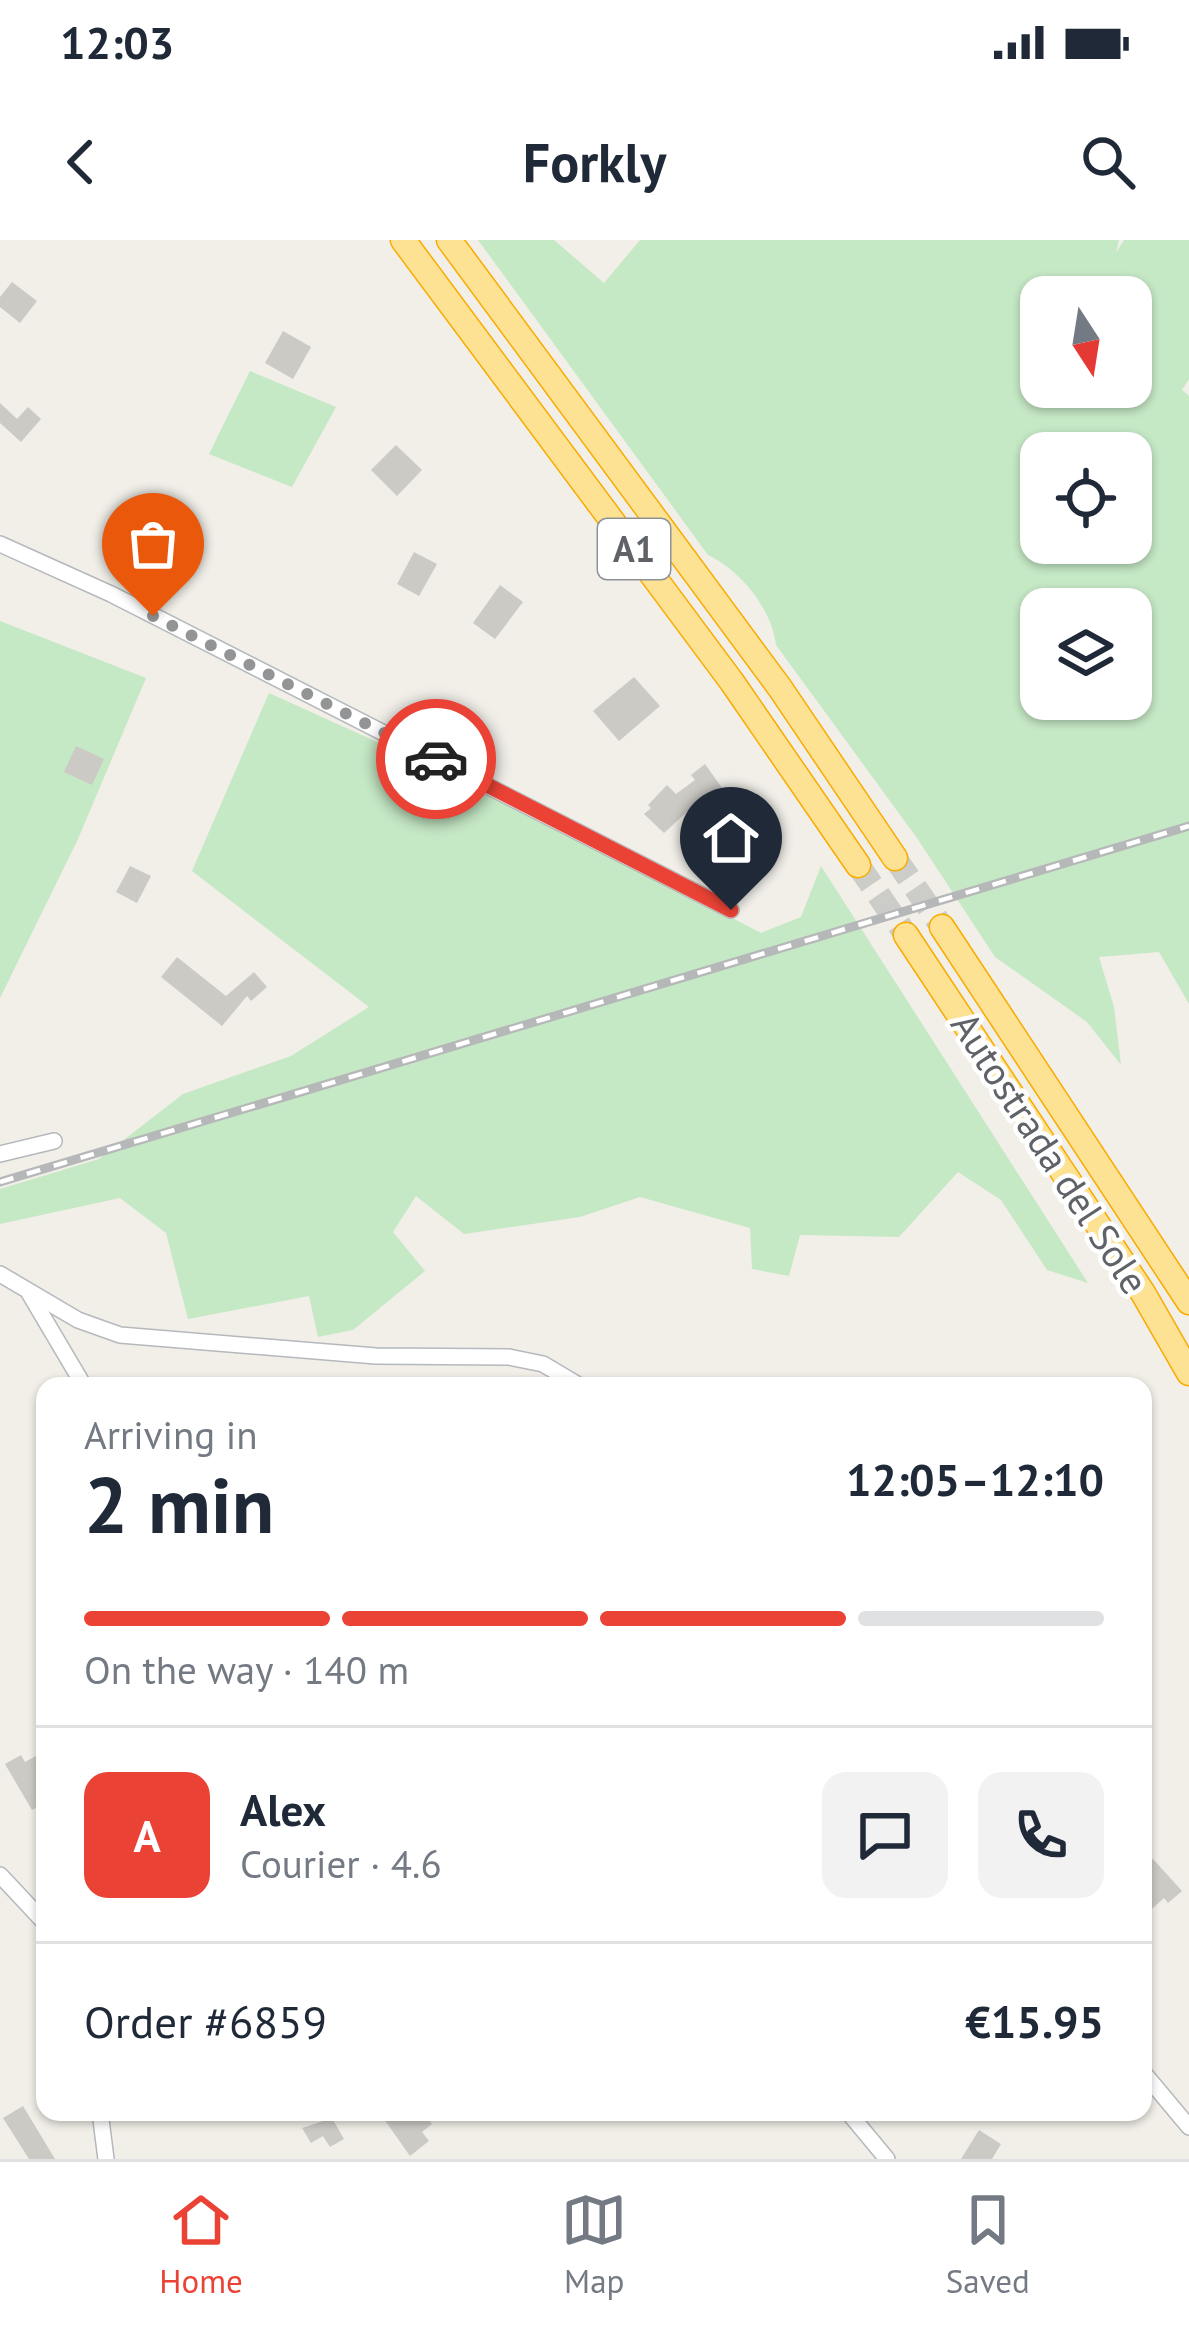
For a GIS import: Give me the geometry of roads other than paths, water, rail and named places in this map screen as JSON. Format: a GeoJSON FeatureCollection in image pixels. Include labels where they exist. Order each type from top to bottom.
{"type":"FeatureCollection","features":[{"type":"Feature","properties":{"kind":"highway","name":"A1"},"geometry":{"type":"LineString","coordinates":[[403,240],[732,682],[858,865]]}},
{"type":"Feature","properties":{"kind":"highway","name":"A1"},"geometry":{"type":"LineString","coordinates":[[449,240],[780,688],[895,858]]}},
{"type":"Feature","properties":{"kind":"highway","name":"Autostrada del Sole"},"geometry":{"type":"LineString","coordinates":[[942,927],[1189,1303]]}},
{"type":"Feature","properties":{"kind":"highway","name":"Autostrada del Sole"},"geometry":{"type":"LineString","coordinates":[[906,935],[1143,1293],[1189,1373]]}},
{"type":"Feature","properties":{"kind":"street"},"geometry":{"type":"LineString","coordinates":[[0,544],[132,605],[731,910]]}},
{"type":"Feature","properties":{"kind":"street"},"geometry":{"type":"LineString","coordinates":[[0,1154],[54,1141]]}},
{"type":"Feature","properties":{"kind":"street"},"geometry":{"type":"LineString","coordinates":[[0,1274],[90,1326],[120,1335],[376,1356],[508,1357],[543,1364],[565,1377]]}},
{"type":"Feature","properties":{"kind":"street"},"geometry":{"type":"LineString","coordinates":[[28,1290],[79,1377]]}},
{"type":"Feature","properties":{"kind":"street"},"geometry":{"type":"LineString","coordinates":[[0,1875],[36,1913]]}},
{"type":"Feature","properties":{"kind":"street"},"geometry":{"type":"LineString","coordinates":[[1152,2083],[1189,2127]]}},
{"type":"Feature","properties":{"kind":"street"},"geometry":{"type":"LineString","coordinates":[[101,2121],[106,2159]]}},
{"type":"Feature","properties":{"kind":"street"},"geometry":{"type":"LineString","coordinates":[[855,2121],[886,2159]]}},
{"type":"Feature","properties":{"kind":"tunnel"},"geometry":{"type":"LineString","coordinates":[[895,858],[942,927]]}},
{"type":"Feature","properties":{"kind":"tunnel"},"geometry":{"type":"LineString","coordinates":[[858,865],[906,935]]}},
{"type":"Feature","properties":{"kind":"railway"},"geometry":{"type":"LineString","coordinates":[[0,1182],[1189,826]]}}]}
